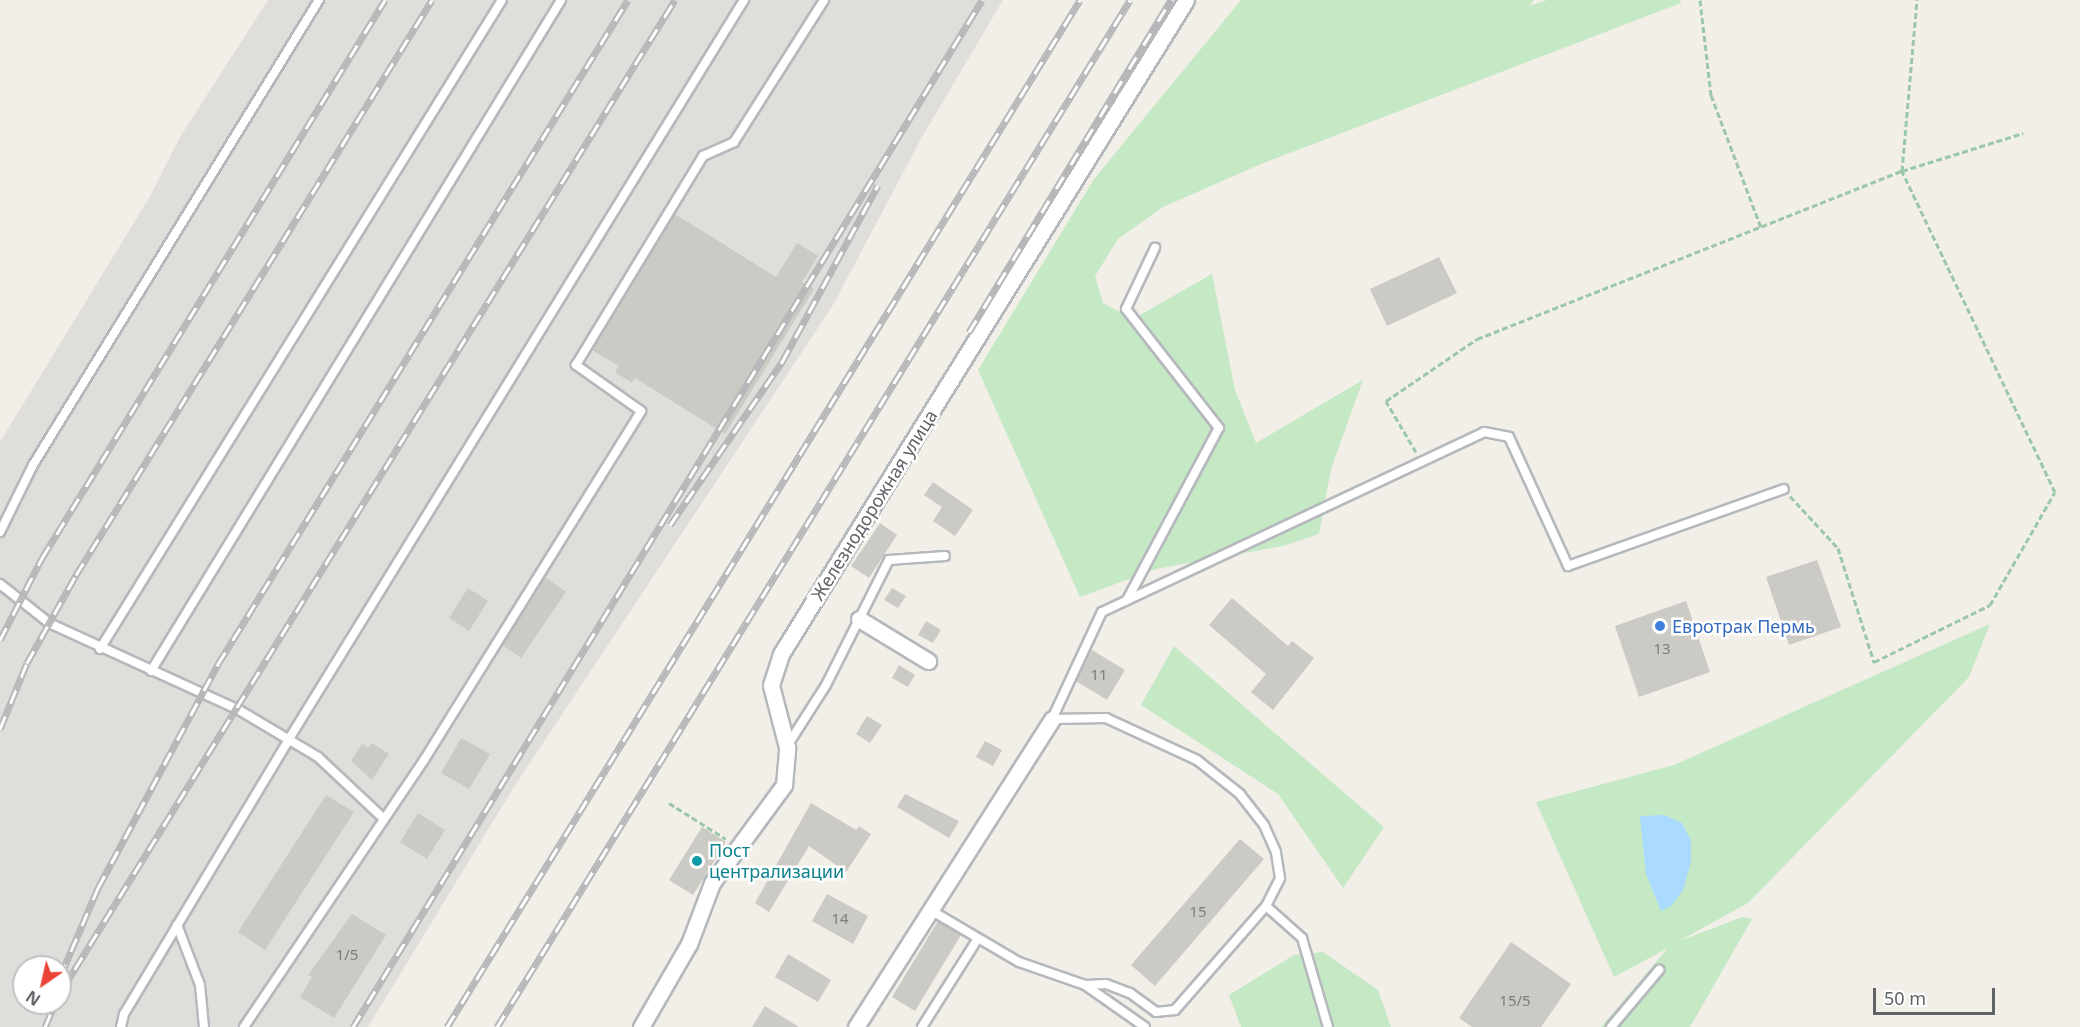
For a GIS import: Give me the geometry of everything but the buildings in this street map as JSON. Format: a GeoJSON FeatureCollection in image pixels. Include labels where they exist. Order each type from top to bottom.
{"type":"FeatureCollection","features":[{"type":"Feature","properties":{"kind":"street","name":"Железнодорожная улица"},"geometry":{"type":"LineString","coordinates":[[641,1027],[688,944],[712,883],[769,809],[783,785],[787,747],[771,685],[781,654],[1186,0]]}},
{"type":"Feature","properties":{"kind":"street"},"geometry":{"type":"LineString","coordinates":[[859,619],[928,661]]}},
{"type":"Feature","properties":{"kind":"street"},"geometry":{"type":"LineString","coordinates":[[856,1027],[1053,718]]}},
{"type":"Feature","properties":{"kind":"lane"},"geometry":{"type":"LineString","coordinates":[[0,532],[33,465],[319,0]]}},
{"type":"Feature","properties":{"kind":"lane"},"geometry":{"type":"LineString","coordinates":[[100,649],[502,0]]}},
{"type":"Feature","properties":{"kind":"lane"},"geometry":{"type":"LineString","coordinates":[[151,671],[561,0]]}},
{"type":"Feature","properties":{"kind":"lane"},"geometry":{"type":"LineString","coordinates":[[121,1027],[177,925],[289,739],[744,0]]}},
{"type":"Feature","properties":{"kind":"lane"},"geometry":{"type":"LineString","coordinates":[[244,1027],[382,817],[424,760],[641,411],[576,365],[703,156],[734,142],[824,0]]}},
{"type":"Feature","properties":{"kind":"lane"},"geometry":{"type":"LineString","coordinates":[[1127,600],[1219,428],[1126,309],[1155,248]]}},
{"type":"Feature","properties":{"kind":"lane"},"geometry":{"type":"LineString","coordinates":[[1085,985],[1106,984],[1130,993],[1156,1012],[1175,1011],[1266,906],[1280,878],[1276,852],[1264,825],[1240,794],[1197,760],[1106,718],[1053,718],[1102,612],[1484,432],[1509,437],[1568,566],[1784,489]]}},
{"type":"Feature","properties":{"kind":"lane"},"geometry":{"type":"LineString","coordinates":[[787,747],[826,685],[889,560],[945,556]]}},
{"type":"Feature","properties":{"kind":"lane"},"geometry":{"type":"LineString","coordinates":[[0,584],[49,623],[100,649],[239,710],[289,739],[318,757],[382,817]]}},
{"type":"Feature","properties":{"kind":"lane"},"geometry":{"type":"LineString","coordinates":[[1266,906],[1302,938],[1328,1027]]}},
{"type":"Feature","properties":{"kind":"lane"},"geometry":{"type":"LineString","coordinates":[[932,911],[977,940],[1019,962],[1085,985],[1145,1027]]}},
{"type":"Feature","properties":{"kind":"lane"},"geometry":{"type":"LineString","coordinates":[[177,925],[200,986],[204,1027]]}},
{"type":"Feature","properties":{"kind":"lane"},"geometry":{"type":"LineString","coordinates":[[922,1027],[977,940]]}},
{"type":"Feature","properties":{"kind":"lane"},"geometry":{"type":"LineString","coordinates":[[1611,1027],[1659,970]]}},
{"type":"Feature","properties":{"kind":"path"},"geometry":{"type":"LineString","coordinates":[[1700,0],[1711,95],[1761,227]]}},
{"type":"Feature","properties":{"kind":"path"},"geometry":{"type":"LineString","coordinates":[[1784,489],[1838,548],[1874,662],[1990,605],[2055,492],[1902,171],[1917,0]]}},
{"type":"Feature","properties":{"kind":"path"},"geometry":{"type":"LineString","coordinates":[[1421,462],[1386,401],[1477,339],[1902,171],[2023,133]]}},
{"type":"Feature","properties":{"kind":"path"},"geometry":{"type":"LineString","coordinates":[[669,803],[738,847]]}},
{"type":"Feature","properties":{"kind":"shaded area"},"geometry":{"type":"Polygon","coordinates":[[[268,0],[1003,0],[922,137],[833,305],[514,787],[368,1027],[0,1027],[0,442],[149,198],[180,137],[268,0]]]}},
{"type":"Feature","properties":{"kind":"green space"},"geometry":{"type":"Polygon","coordinates":[[[1241,0],[1534,0],[1529,6],[1547,0],[1680,0],[1681,3],[1261,164],[1163,207],[1118,239],[1095,276],[1103,303],[1133,319],[1212,274],[1235,390],[1256,443],[1363,380],[1331,469],[1319,534],[1283,546],[1156,569],[1080,597],[978,370],[1094,179],[1241,0]]]}},
{"type":"Feature","properties":{"kind":"green space"},"geometry":{"type":"Polygon","coordinates":[[[1990,624],[1969,677],[1748,903],[1679,941],[1743,917],[1752,919],[1690,1027],[1601,1027],[1668,948],[1614,977],[1536,802],[1674,765],[1990,624]]]}},
{"type":"Feature","properties":{"kind":"green space"},"geometry":{"type":"Polygon","coordinates":[[[1174,646],[1384,827],[1343,888],[1278,794],[1141,705],[1174,646]]]}},
{"type":"Feature","properties":{"kind":"green space"},"geometry":{"type":"Polygon","coordinates":[[[1323,952],[1378,990],[1391,1027],[1241,1027],[1229,995],[1294,955],[1323,952]]]}},
{"type":"Feature","properties":{"kind":"water"},"geometry":{"type":"Polygon","coordinates":[[[1664,815],[1682,823],[1691,841],[1691,862],[1683,890],[1671,906],[1661,911],[1646,874],[1640,816],[1664,815]]]}},
{"type":"Feature","properties":{"kind":"railway"},"geometry":{"type":"LineString","coordinates":[[0,640],[42,558],[385,0]]}},
{"type":"Feature","properties":{"kind":"railway"},"geometry":{"type":"LineString","coordinates":[[0,729],[27,663],[76,575],[432,0]]}},
{"type":"Feature","properties":{"kind":"railway"},"geometry":{"type":"LineString","coordinates":[[69,955],[98,888],[218,664],[628,0]]}},
{"type":"Feature","properties":{"kind":"railway"},"geometry":{"type":"LineString","coordinates":[[72,974],[675,0]]}},
{"type":"Feature","properties":{"kind":"railway"},"geometry":{"type":"LineString","coordinates":[[353,1027],[982,0]]}},
{"type":"Feature","properties":{"kind":"railway"},"geometry":{"type":"LineString","coordinates":[[447,1027],[1080,0]]}},
{"type":"Feature","properties":{"kind":"railway"},"geometry":{"type":"LineString","coordinates":[[497,1027],[1130,0]]}},
{"type":"Feature","properties":{"kind":"railway"},"geometry":{"type":"LineString","coordinates":[[969,332],[1171,0]]}},
{"type":"Feature","properties":{"kind":"railway"},"geometry":{"type":"LineString","coordinates":[[670,525],[782,362],[878,185]]}},
{"type":"Feature","properties":{"kind":"railway"},"geometry":{"type":"LineString","coordinates":[[45,1027],[50,1015]]}},
{"type":"Feature","properties":{"kind":"place","name":"Евротрак Пермь"},"geometry":{"type":"Point","coordinates":[1660,626]}},
{"type":"Feature","properties":{"kind":"place","name":"Пост централизации"},"geometry":{"type":"Point","coordinates":[697,861]}}]}
